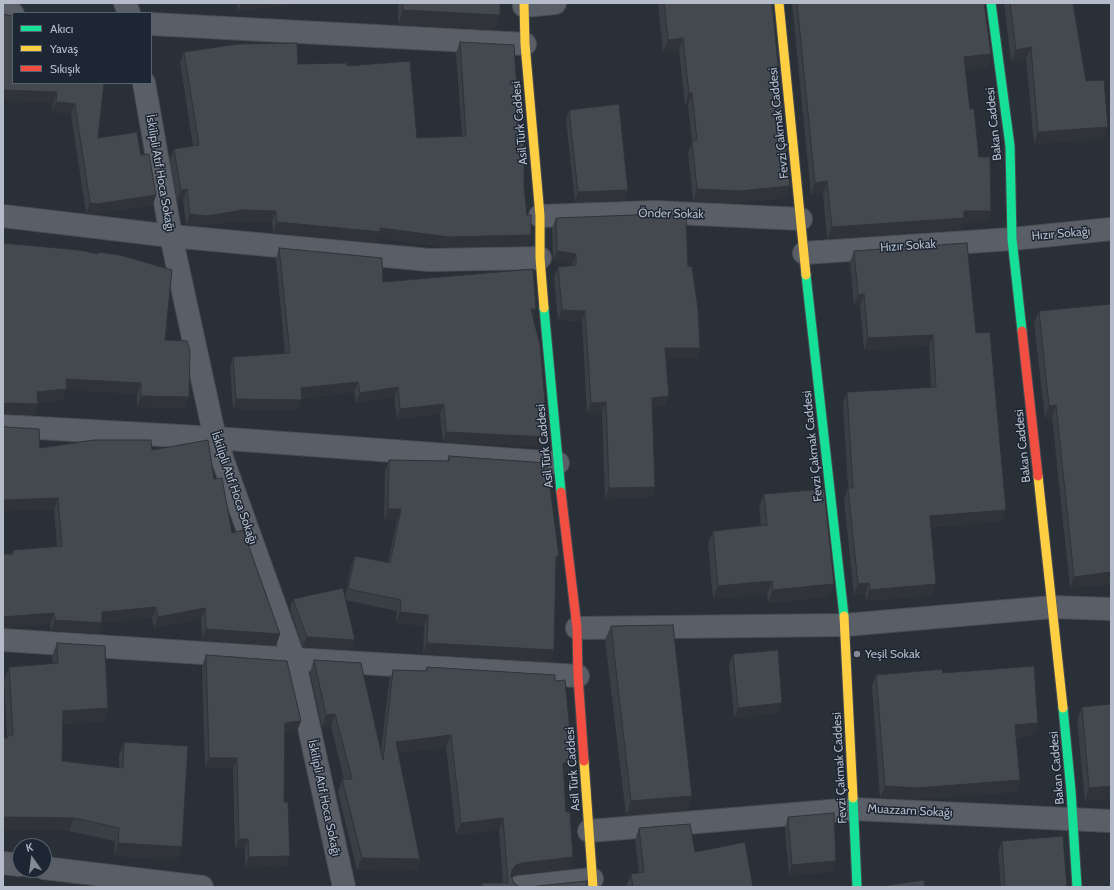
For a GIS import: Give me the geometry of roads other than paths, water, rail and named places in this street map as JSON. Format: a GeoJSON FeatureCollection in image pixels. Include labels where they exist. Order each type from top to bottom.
{"type":"FeatureCollection","features":[{"type":"Feature","properties":{"kind":"main road","name":"Fevzi Çakmak Caddesi"},"geometry":{"type":"LineString","coordinates":[[780,3],[804,253],[844,625],[857,887]]}},
{"type":"Feature","properties":{"kind":"main road","name":"Bakan Caddesi"},"geometry":{"type":"LineString","coordinates":[[991,3],[1010,146],[1012,239],[1053,607],[1073,820],[1077,887]]}},
{"type":"Feature","properties":{"kind":"main road","name":"Asil Türk Caddesi"},"geometry":{"type":"LineString","coordinates":[[524,5],[525,44],[540,216],[540,258],[558,463],[577,628],[578,676],[593,883]]}},
{"type":"Feature","properties":{"kind":"street"},"geometry":{"type":"LineString","coordinates":[[524,5],[555,3]]}},
{"type":"Feature","properties":{"kind":"street"},"geometry":{"type":"LineString","coordinates":[[152,24],[525,44]]}},
{"type":"Feature","properties":{"kind":"street","name":"İskilipli Atıf Hoca Sokağı"},"geometry":{"type":"LineString","coordinates":[[144,84],[171,236],[216,438],[294,659],[344,887]]}},
{"type":"Feature","properties":{"kind":"street","name":"Önder Sokak"},"geometry":{"type":"LineString","coordinates":[[540,216],[655,212],[801,219]]}},
{"type":"Feature","properties":{"kind":"street"},"geometry":{"type":"LineString","coordinates":[[3,216],[171,236],[429,260],[540,258]]}},
{"type":"Feature","properties":{"kind":"street","name":"Hızır Sokağı"},"geometry":{"type":"LineString","coordinates":[[1012,239],[1111,229]]}},
{"type":"Feature","properties":{"kind":"street","name":"Hızır Sokak"},"geometry":{"type":"LineString","coordinates":[[804,253],[1012,239]]}},
{"type":"Feature","properties":{"kind":"street"},"geometry":{"type":"LineString","coordinates":[[3,426],[216,438],[558,463]]}},
{"type":"Feature","properties":{"kind":"street"},"geometry":{"type":"LineString","coordinates":[[577,628],[844,625],[1053,607],[1111,609]]}},
{"type":"Feature","properties":{"kind":"street"},"geometry":{"type":"LineString","coordinates":[[3,640],[578,676]]}},
{"type":"Feature","properties":{"kind":"street","name":"Muazzam Sokağı"},"geometry":{"type":"LineString","coordinates":[[589,831],[854,809],[1111,821]]}},
{"type":"Feature","properties":{"kind":"street"},"geometry":{"type":"LineString","coordinates":[[52,869],[202,887]]}},
{"type":"Feature","properties":{"kind":"street"},"geometry":{"type":"LineString","coordinates":[[519,887],[593,883]]}},
{"type":"Feature","properties":{"kind":"place","name":"Yeşil Sokak"},"geometry":{"type":"Point","coordinates":[857,654]}}]}
